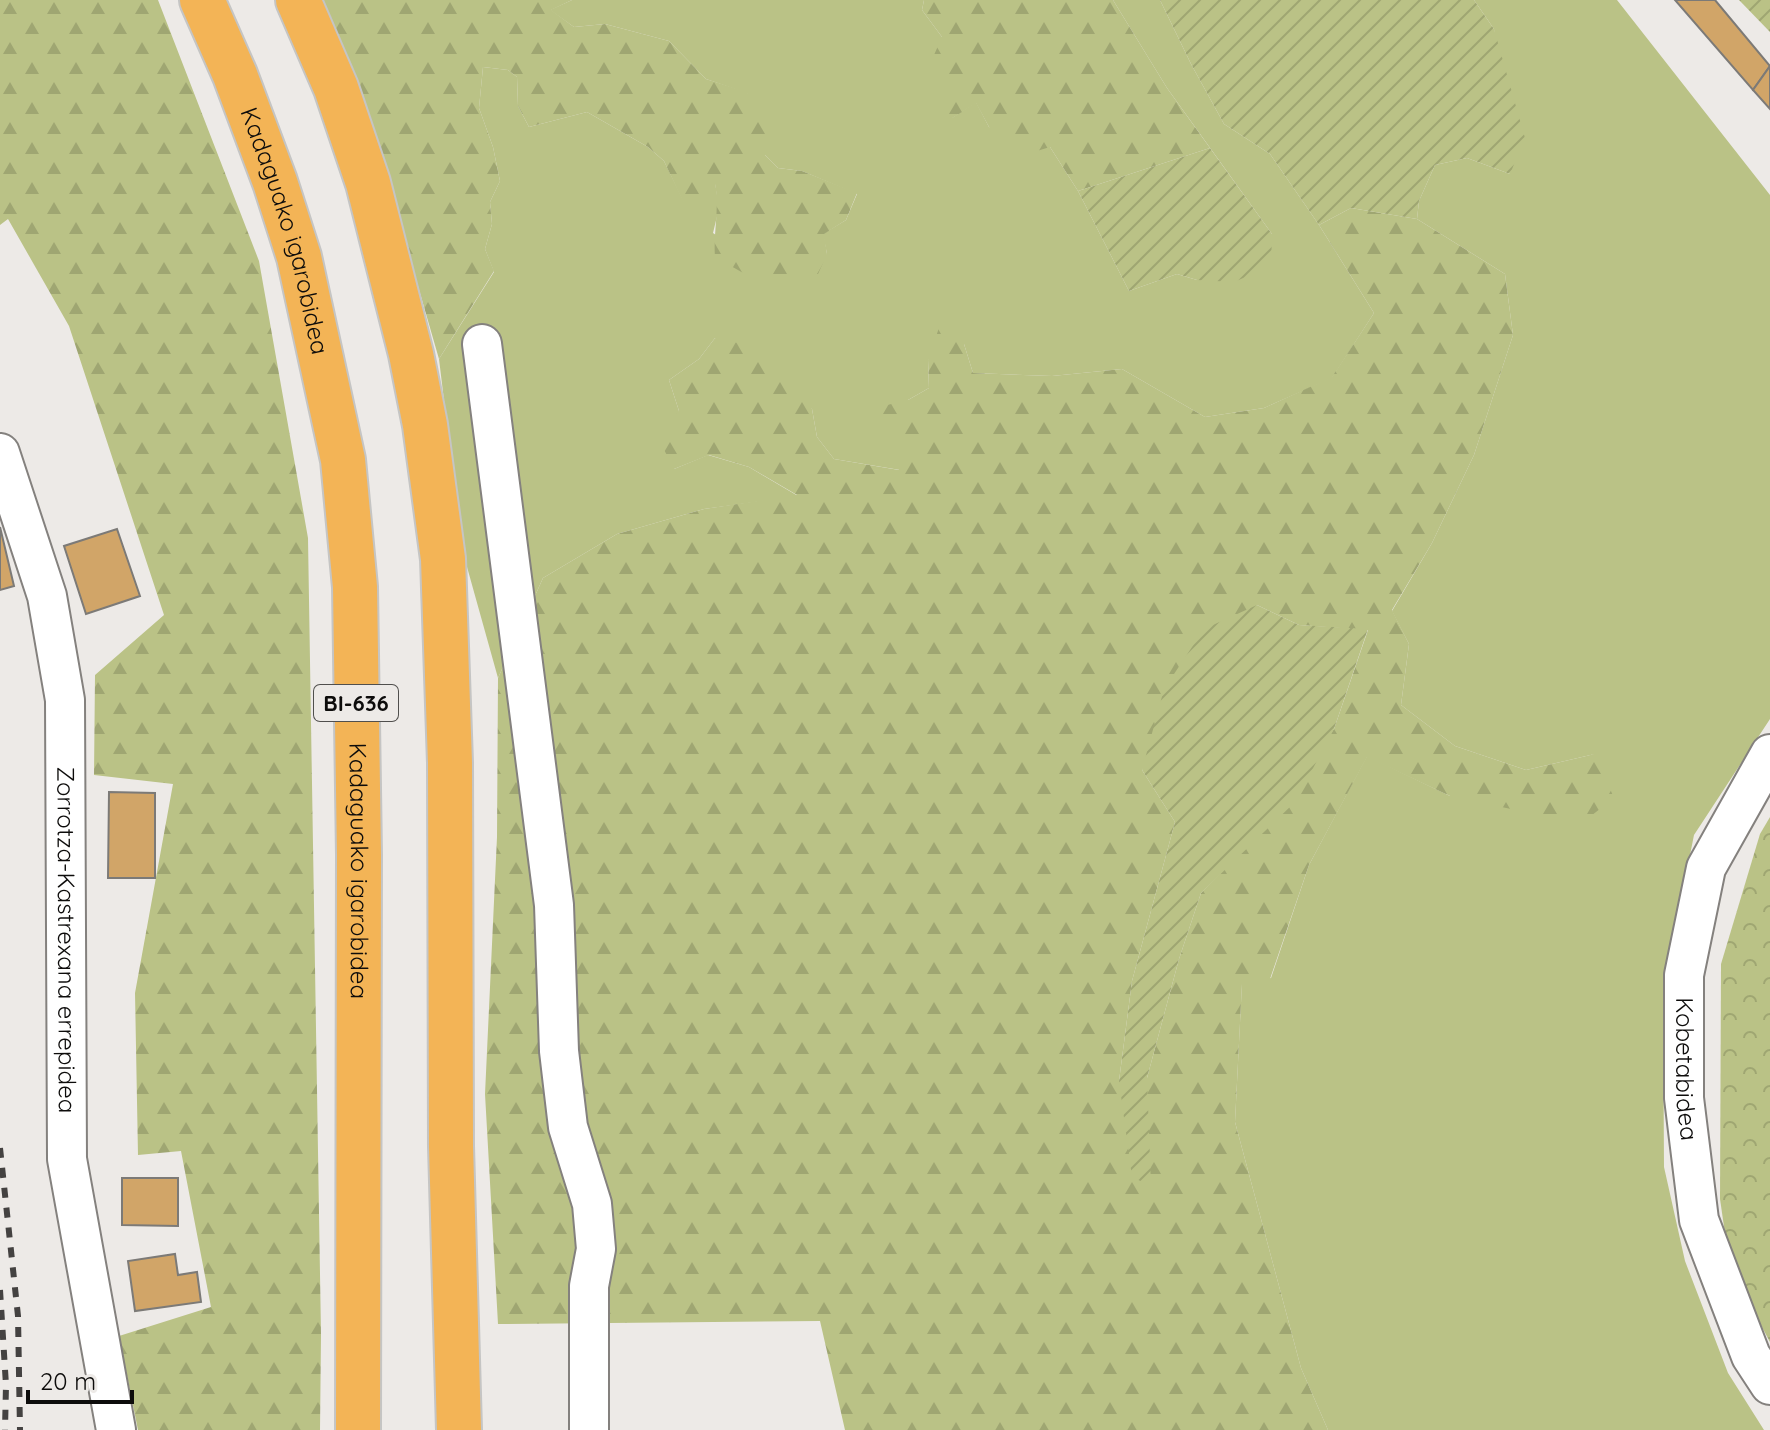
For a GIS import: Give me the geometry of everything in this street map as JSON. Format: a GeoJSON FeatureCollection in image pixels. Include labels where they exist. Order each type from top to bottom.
{"type":"FeatureCollection","features":[{"type":"Feature","properties":{"kind":"highway","name":"Kadaguako igarobidea"},"geometry":{"type":"LineString","coordinates":[[202,0],[245,102],[294,242],[343,460],[355,587],[359,855],[358,1430]]}},
{"type":"Feature","properties":{"kind":"highway"},"geometry":{"type":"LineString","coordinates":[[298,0],[336,88],[376,210],[425,425],[443,559],[450,763],[451,1146],[459,1430]]}},
{"type":"Feature","properties":{"kind":"street"},"geometry":{"type":"LineString","coordinates":[[482,344],[554,905],[559,1051],[568,1127],[592,1204],[596,1249],[589,1286],[589,1430]]}},
{"type":"Feature","properties":{"kind":"street","name":"Zorrotza-Kastrexana errepidea"},"geometry":{"type":"LineString","coordinates":[[0,453],[47,596],[65,700],[67,1159],[116,1430]]}},
{"type":"Feature","properties":{"kind":"street","name":"Kobetabidea"},"geometry":{"type":"LineString","coordinates":[[1770,754],[1706,868],[1684,975],[1684,1098],[1699,1220],[1751,1356],[1770,1385]]}},
{"type":"Feature","properties":{"kind":"green space"},"geometry":{"type":"Polygon","coordinates":[[[0,0],[158,0],[259,261],[308,538],[320,1430],[138,1430],[119,1336],[211,1307],[181,1151],[138,1155],[135,993],[173,784],[94,775],[95,675],[164,615],[69,326],[8,219],[0,225],[0,0]]]}},
{"type":"Feature","properties":{"kind":"green space"},"geometry":{"type":"Polygon","coordinates":[[[319,0],[572,0],[551,10],[574,27],[605,24],[669,41],[706,79],[747,92],[770,131],[765,155],[778,168],[802,171],[857,193],[846,220],[824,234],[827,254],[818,274],[783,287],[763,267],[745,274],[715,257],[715,184],[706,211],[686,208],[664,161],[648,147],[587,112],[529,127],[518,106],[517,77],[508,70],[483,67],[479,108],[493,147],[500,181],[490,202],[492,224],[485,249],[494,271],[439,359],[386,175],[319,0]]]}},
{"type":"Feature","properties":{"kind":"green space"},"geometry":{"type":"Polygon","coordinates":[[[572,0],[924,0],[922,10],[942,37],[952,118],[976,102],[989,127],[1050,147],[1078,191],[1129,291],[1177,274],[1197,280],[1272,234],[1167,88],[1113,0],[1160,0],[1224,124],[1270,154],[1374,313],[1332,378],[1264,408],[1205,417],[1122,369],[1052,376],[973,373],[964,344],[928,360],[929,388],[908,400],[900,470],[834,459],[817,437],[812,409],[767,381],[715,338],[699,359],[669,380],[679,411],[674,469],[708,455],[749,467],[798,496],[704,509],[617,534],[543,578],[498,678],[462,549],[439,359],[494,272],[485,249],[492,224],[490,202],[500,181],[493,147],[479,108],[483,67],[508,70],[517,77],[518,106],[529,127],[587,112],[648,147],[664,161],[687,208],[715,182],[719,208],[713,233],[763,267],[827,254],[823,234],[846,220],[857,194],[802,171],[778,168],[765,155],[747,93],[706,79],[669,41],[605,24],[574,27],[550,10],[572,0]]]}},
{"type":"Feature","properties":{"kind":"green space"},"geometry":{"type":"Polygon","coordinates":[[[924,0],[1113,0],[1167,88],[1210,148],[1078,191],[1050,147],[1017,157],[989,127],[976,103],[951,119],[930,64],[942,37],[922,10],[924,0]]]}},
{"type":"Feature","properties":{"kind":"green space"},"geometry":{"type":"Polygon","coordinates":[[[1160,0],[1474,0],[1494,29],[1525,138],[1510,174],[1467,158],[1435,165],[1419,201],[1417,219],[1351,208],[1319,225],[1270,154],[1224,124],[1160,0]]]}},
{"type":"Feature","properties":{"kind":"green space"},"geometry":{"type":"Polygon","coordinates":[[[1474,0],[1617,0],[1770,195],[1770,719],[1694,835],[1663,989],[1664,1167],[1685,1261],[1728,1373],[1764,1430],[1328,1430],[1301,1368],[1235,1122],[1242,983],[1271,978],[1309,865],[1367,756],[1450,796],[1595,754],[1526,770],[1455,746],[1401,705],[1409,644],[1392,611],[1432,543],[1474,455],[1513,335],[1505,274],[1417,219],[1419,201],[1435,165],[1467,158],[1510,174],[1494,29],[1474,0]]]}},
{"type":"Feature","properties":{"kind":"green space"},"geometry":{"type":"Polygon","coordinates":[[[1739,0],[1770,0],[1770,32],[1739,0]]]}},
{"type":"Feature","properties":{"kind":"green space"},"geometry":{"type":"Polygon","coordinates":[[[1210,148],[1272,234],[1271,266],[1234,282],[1197,280],[1177,274],[1129,291],[1078,191],[1210,148]]]}},
{"type":"Feature","properties":{"kind":"green space"},"geometry":{"type":"Polygon","coordinates":[[[1351,208],[1417,219],[1505,274],[1513,335],[1474,455],[1432,543],[1392,610],[1409,644],[1401,705],[1455,746],[1526,770],[1595,754],[1614,798],[1587,819],[1525,812],[1450,796],[1367,757],[1309,865],[1270,979],[1242,984],[1235,1122],[1301,1368],[1328,1430],[845,1430],[820,1321],[498,1324],[485,1094],[497,837],[498,678],[543,578],[617,534],[704,509],[797,495],[749,467],[709,455],[674,469],[658,438],[679,411],[669,380],[699,359],[715,338],[753,346],[768,380],[792,380],[812,409],[817,437],[834,459],[899,470],[900,449],[882,432],[883,406],[908,400],[929,388],[928,360],[942,319],[964,344],[973,373],[1052,376],[1122,369],[1205,417],[1264,408],[1332,377],[1374,313],[1319,225],[1351,208]],[[1257,605],[1142,770],[1175,822],[1132,981],[1119,1081],[1147,1078],[1179,959],[1201,893],[1242,851],[1334,729],[1368,630],[1299,625],[1257,605]]]}},
{"type":"Feature","properties":{"kind":"green space"},"geometry":{"type":"Polygon","coordinates":[[[1257,605],[1299,625],[1368,629],[1334,729],[1295,802],[1201,893],[1179,959],[1147,1078],[1151,1186],[1132,1177],[1119,1081],[1132,981],[1175,822],[1142,770],[1164,689],[1204,629],[1257,605]]]}},
{"type":"Feature","properties":{"kind":"green space"},"geometry":{"type":"Polygon","coordinates":[[[1770,817],[1770,1342],[1730,1268],[1720,1199],[1721,964],[1760,834],[1770,817]]]}},
{"type":"Feature","properties":{"kind":"building"},"geometry":{"type":"Polygon","coordinates":[[[1675,0],[1715,0],[1770,66],[1753,90],[1675,0]]]}},
{"type":"Feature","properties":{"kind":"building"},"geometry":{"type":"Polygon","coordinates":[[[1770,66],[1770,109],[1753,90],[1770,66]]]}},
{"type":"Feature","properties":{"kind":"building"},"geometry":{"type":"Polygon","coordinates":[[[0,527],[14,586],[0,590],[0,527]]]}},
{"type":"Feature","properties":{"kind":"building"},"geometry":{"type":"Polygon","coordinates":[[[117,529],[140,596],[86,614],[64,546],[117,529]]]}},
{"type":"Feature","properties":{"kind":"building"},"geometry":{"type":"Polygon","coordinates":[[[109,792],[155,793],[155,878],[108,878],[109,792]]]}},
{"type":"Feature","properties":{"kind":"building"},"geometry":{"type":"Polygon","coordinates":[[[122,1178],[178,1178],[178,1226],[122,1225],[122,1178]]]}},
{"type":"Feature","properties":{"kind":"building"},"geometry":{"type":"Polygon","coordinates":[[[175,1254],[178,1275],[197,1272],[201,1302],[135,1311],[128,1261],[175,1254]]]}},
{"type":"Feature","properties":{"kind":"railway"},"geometry":{"type":"LineString","coordinates":[[0,1148],[18,1316],[20,1430]]}},
{"type":"Feature","properties":{"kind":"railway"},"geometry":{"type":"LineString","coordinates":[[0,1290],[6,1385],[5,1430]]}}]}
